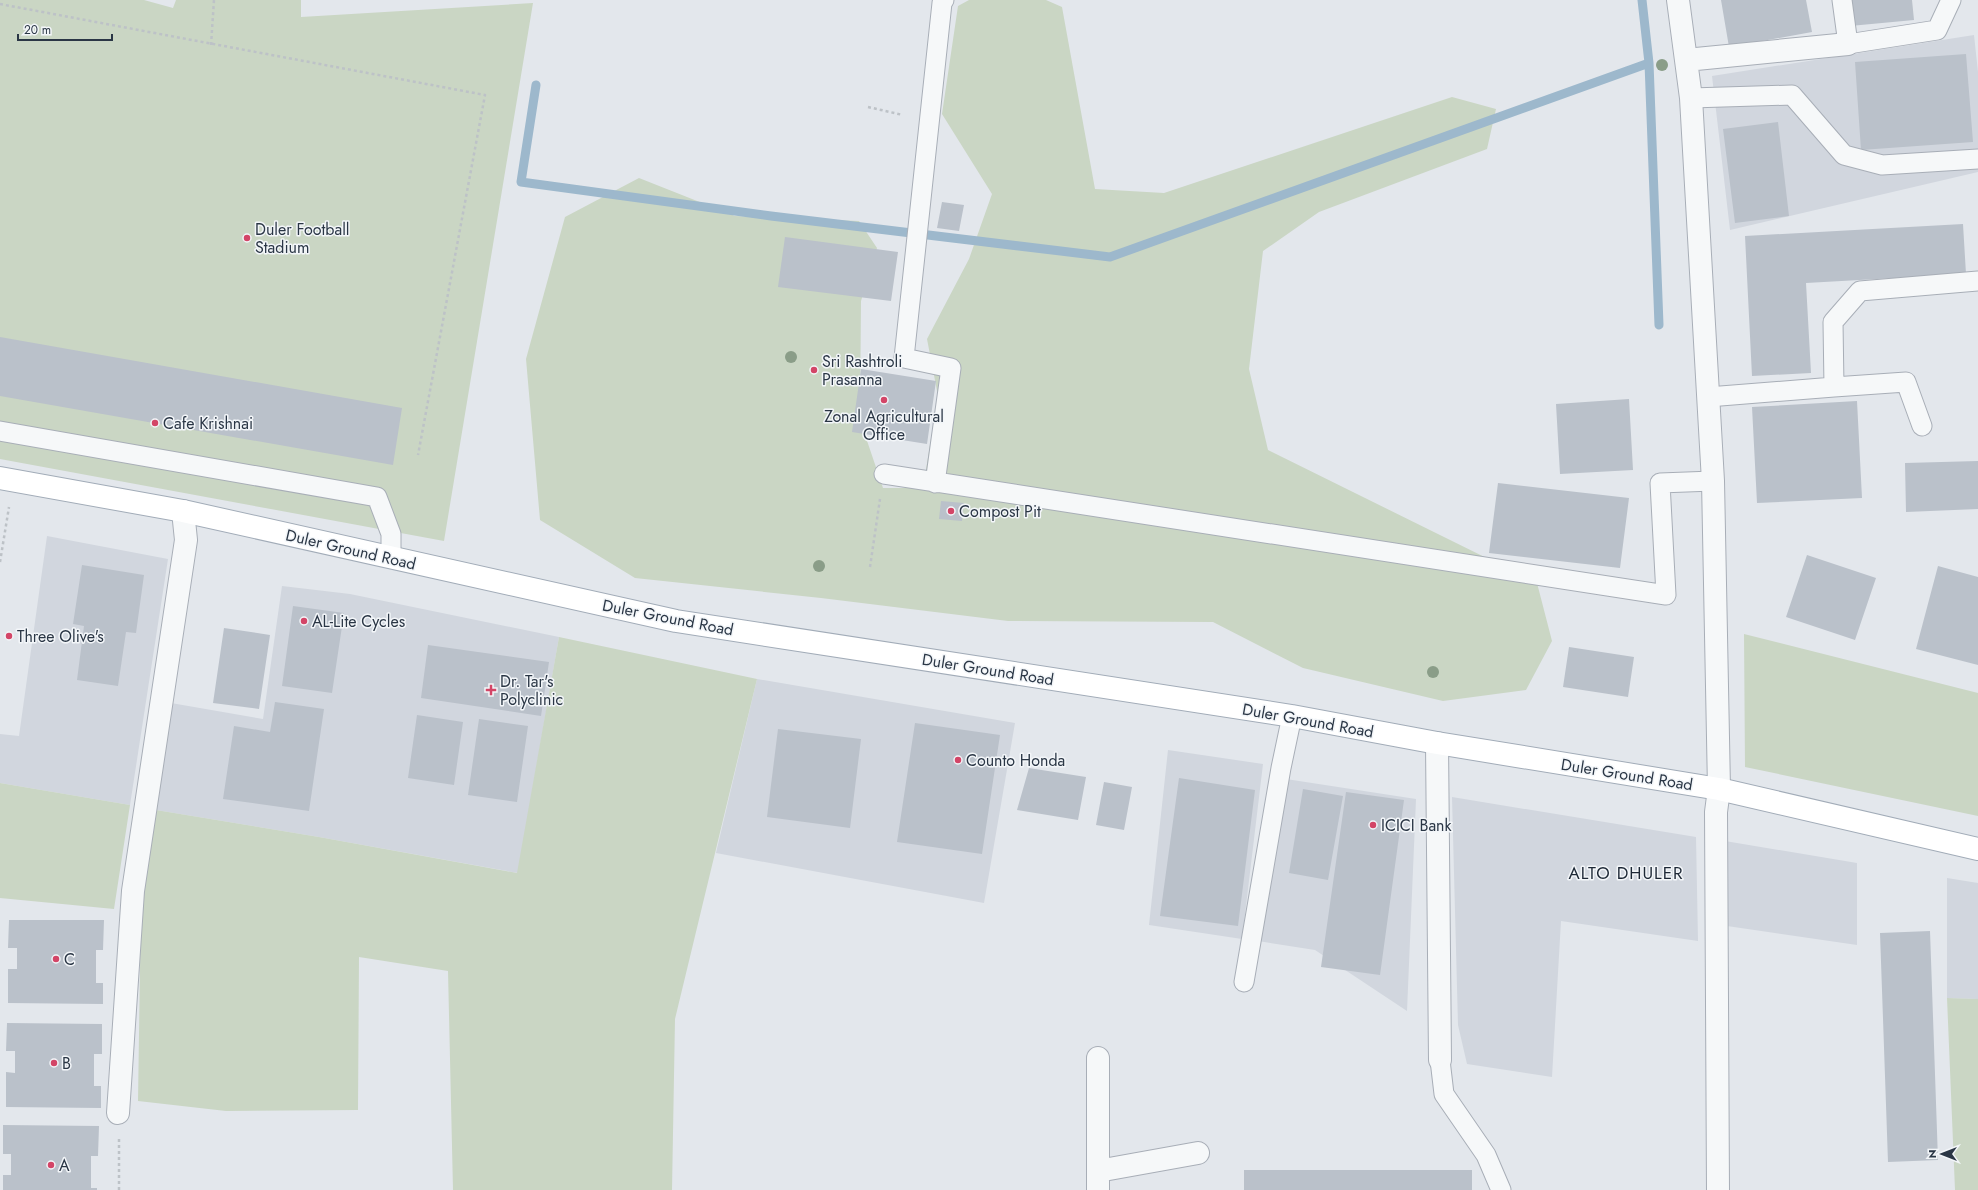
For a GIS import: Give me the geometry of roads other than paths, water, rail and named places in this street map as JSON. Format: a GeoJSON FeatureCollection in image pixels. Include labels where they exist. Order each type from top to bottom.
{"type":"FeatureCollection","features":[{"type":"Feature","properties":{"kind":"main road","name":"Duler Ground Road"},"geometry":{"type":"LineString","coordinates":[[0,478],[184,511],[676,621],[1292,716],[1437,743],[1719,789],[1978,849]]}},
{"type":"Feature","properties":{"kind":"street"},"geometry":{"type":"LineString","coordinates":[[1678,0],[1690,98],[1713,480],[1719,789],[1716,812],[1718,1190]]}},
{"type":"Feature","properties":{"kind":"street"},"geometry":{"type":"LineString","coordinates":[[1686,60],[1848,44]]}},
{"type":"Feature","properties":{"kind":"street"},"geometry":{"type":"LineString","coordinates":[[118,1113],[133,891],[186,540],[184,511]]}},
{"type":"Feature","properties":{"kind":"street"},"geometry":{"type":"LineString","coordinates":[[1437,743],[1440,1060]]}},
{"type":"Feature","properties":{"kind":"street"},"geometry":{"type":"LineString","coordinates":[[1098,1058],[1098,1180],[1198,1153]]}},
{"type":"Feature","properties":{"kind":"lane"},"geometry":{"type":"LineString","coordinates":[[935,483],[951,368],[904,358],[944,0]]}},
{"type":"Feature","properties":{"kind":"lane"},"geometry":{"type":"LineString","coordinates":[[1842,0],[1848,44],[1937,30],[1951,0]]}},
{"type":"Feature","properties":{"kind":"lane"},"geometry":{"type":"LineString","coordinates":[[1690,98],[1792,95],[1844,155],[1882,165],[1978,159]]}},
{"type":"Feature","properties":{"kind":"lane"},"geometry":{"type":"LineString","coordinates":[[1834,387],[1833,322],[1860,291],[1978,281]]}},
{"type":"Feature","properties":{"kind":"lane"},"geometry":{"type":"LineString","coordinates":[[1708,397],[1906,382],[1922,426]]}},
{"type":"Feature","properties":{"kind":"lane"},"geometry":{"type":"LineString","coordinates":[[0,431],[377,497],[391,534],[392,558]]}},
{"type":"Feature","properties":{"kind":"lane"},"geometry":{"type":"LineString","coordinates":[[884,474],[1666,595],[1660,483],[1713,480]]}},
{"type":"Feature","properties":{"kind":"lane"},"geometry":{"type":"LineString","coordinates":[[1244,982],[1281,768],[1292,716]]}},
{"type":"Feature","properties":{"kind":"lane"},"geometry":{"type":"LineString","coordinates":[[1440,1060],[1444,1094],[1486,1155],[1501,1190]]}},
{"type":"Feature","properties":{"kind":"waterway"},"geometry":{"type":"LineString","coordinates":[[1642,0],[1649,63]]}},
{"type":"Feature","properties":{"kind":"waterway"},"geometry":{"type":"LineString","coordinates":[[536,85],[521,182],[771,216],[1110,257],[1649,63],[1659,325]]}},
{"type":"Feature","properties":{"kind":"place","name":"Duler Football Stadium"},"geometry":{"type":"Point","coordinates":[247,238]}},
{"type":"Feature","properties":{"kind":"place","name":"Sri Rashtroli Prasanna"},"geometry":{"type":"Point","coordinates":[814,370]}},
{"type":"Feature","properties":{"kind":"place","name":"Zonal Agricultural Office"},"geometry":{"type":"Point","coordinates":[884,400]}},
{"type":"Feature","properties":{"kind":"place","name":"Cafe Krishnai"},"geometry":{"type":"Point","coordinates":[155,423]}},
{"type":"Feature","properties":{"kind":"place","name":"Compost Pit"},"geometry":{"type":"Point","coordinates":[951,511]}},
{"type":"Feature","properties":{"kind":"place","name":"AL-Lite Cycles"},"geometry":{"type":"Point","coordinates":[304,621]}},
{"type":"Feature","properties":{"kind":"place","name":"Three Olive's"},"geometry":{"type":"Point","coordinates":[9,636]}},
{"type":"Feature","properties":{"kind":"place","name":"Dr. Tar's Polyclinic"},"geometry":{"type":"Point","coordinates":[491,690]}},
{"type":"Feature","properties":{"kind":"place","name":"Counto Honda"},"geometry":{"type":"Point","coordinates":[958,760]}},
{"type":"Feature","properties":{"kind":"place","name":"ICICI Bank"},"geometry":{"type":"Point","coordinates":[1373,825]}},
{"type":"Feature","properties":{"kind":"place","name":"C"},"geometry":{"type":"Point","coordinates":[56,959]}},
{"type":"Feature","properties":{"kind":"place","name":"B"},"geometry":{"type":"Point","coordinates":[54,1063]}},
{"type":"Feature","properties":{"kind":"place","name":"A"},"geometry":{"type":"Point","coordinates":[51,1165]}},
{"type":"Feature","properties":{"kind":"district","name":"ALTO DHULER"},"geometry":{"type":"Point","coordinates":[1626,873]}}]}
